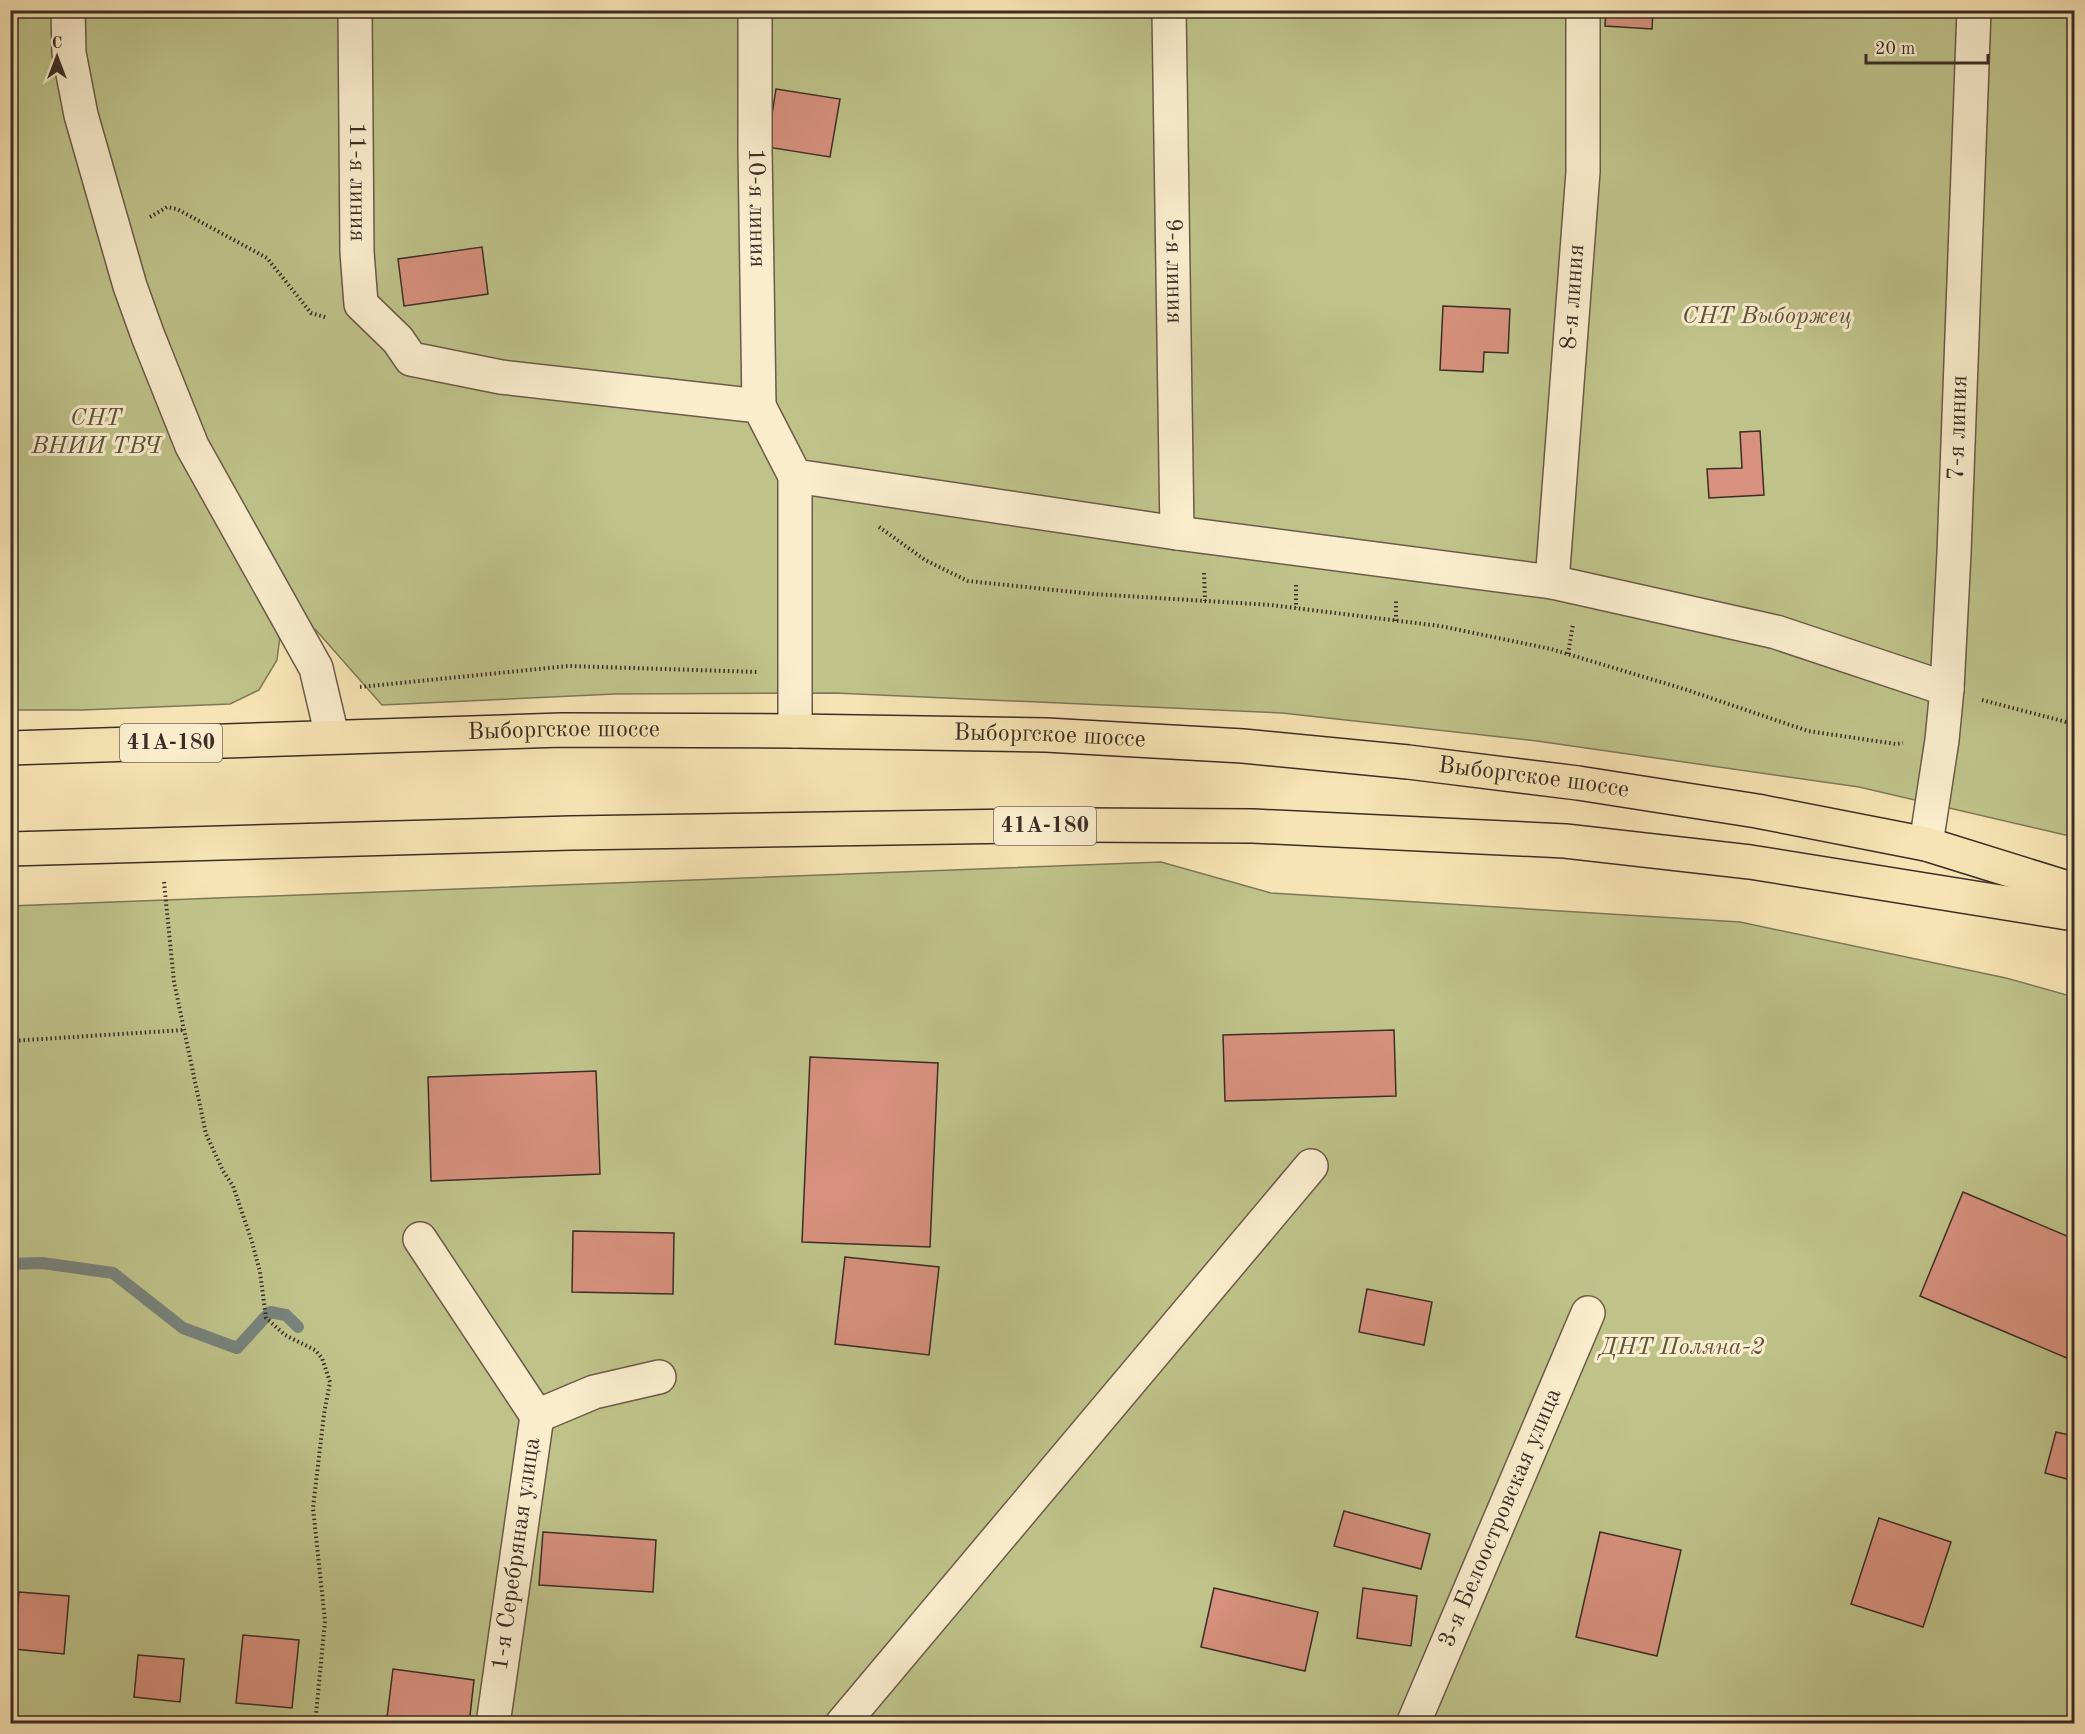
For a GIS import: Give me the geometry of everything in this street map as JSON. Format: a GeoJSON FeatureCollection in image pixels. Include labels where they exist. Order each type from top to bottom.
{"type":"FeatureCollection","features":[{"type":"Feature","properties":{"kind":"main road","name":"Выборгское шоссе"},"geometry":{"type":"LineString","coordinates":[[10,748],[562,730],[1046,735],[1243,746],[1396,760],[1578,783],[1757,811],[1926,844],[2074,890]]}},
{"type":"Feature","properties":{"kind":"main road","name":"41А-180"},"geometry":{"type":"LineString","coordinates":[[10,849],[571,833],[1081,825],[1253,826],[1565,841],[1750,862],[2074,914]]}},
{"type":"Feature","properties":{"kind":"street"},"geometry":{"type":"LineString","coordinates":[[68,10],[69,53],[81,116],[130,286],[148,336],[192,446],[316,668],[332,736]]}},
{"type":"Feature","properties":{"kind":"street","name":"11-я линия"},"geometry":{"type":"LineString","coordinates":[[355,10],[357,252],[361,304]]}},
{"type":"Feature","properties":{"kind":"street","name":"10-я линия"},"geometry":{"type":"LineString","coordinates":[[755,10],[754,148],[759,406]]}},
{"type":"Feature","properties":{"kind":"street","name":"9-я линия"},"geometry":{"type":"LineString","coordinates":[[1169,10],[1178,533]]}},
{"type":"Feature","properties":{"kind":"street","name":"8-я линия"},"geometry":{"type":"LineString","coordinates":[[1552,582],[1583,172],[1583,10]]}},
{"type":"Feature","properties":{"kind":"street","name":"7-я линия"},"geometry":{"type":"LineString","coordinates":[[1926,844],[1942,740],[1947,689],[1974,10]]}},
{"type":"Feature","properties":{"kind":"street"},"geometry":{"type":"LineString","coordinates":[[361,304],[398,340],[411,359],[501,377],[759,406],[795,476],[795,731]]}},
{"type":"Feature","properties":{"kind":"street"},"geometry":{"type":"LineString","coordinates":[[795,476],[1178,533],[1552,582],[1776,632],[1947,689]]}},
{"type":"Feature","properties":{"kind":"street"},"geometry":{"type":"LineString","coordinates":[[842,1724],[1311,1166]]}},
{"type":"Feature","properties":{"kind":"street","name":"1-я Серебряная улица"},"geometry":{"type":"LineString","coordinates":[[420,1239],[537,1416],[493,1724]]}},
{"type":"Feature","properties":{"kind":"street","name":"3-я Белоостровская улица"},"geometry":{"type":"LineString","coordinates":[[1413,1724],[1588,1313]]}},
{"type":"Feature","properties":{"kind":"street"},"geometry":{"type":"LineString","coordinates":[[537,1416],[594,1392],[659,1377]]}},
{"type":"Feature","properties":{"kind":"path"},"geometry":{"type":"LineString","coordinates":[[113,230],[133,228],[167,207],[177,209],[267,258],[311,313],[329,319],[361,304]]}},
{"type":"Feature","properties":{"kind":"path"},"geometry":{"type":"LineString","coordinates":[[877,526],[925,560],[968,581],[1093,594],[1271,605],[1440,626],[1551,649],[1684,689],[1808,731],[1896,744],[1963,737],[1986,702]]}},
{"type":"Feature","properties":{"kind":"path"},"geometry":{"type":"LineString","coordinates":[[322,691],[568,666],[796,673]]}},
{"type":"Feature","properties":{"kind":"path"},"geometry":{"type":"LineString","coordinates":[[1947,689],[1986,702],[2074,724]]}},
{"type":"Feature","properties":{"kind":"path"},"geometry":{"type":"LineString","coordinates":[[164,881],[174,982],[206,1134],[223,1171],[233,1186],[252,1242],[260,1272],[266,1318],[285,1335],[315,1350],[322,1358],[330,1382],[324,1414],[314,1508],[325,1621],[315,1724]]}},
{"type":"Feature","properties":{"kind":"path"},"geometry":{"type":"LineString","coordinates":[[10,1041],[184,1030]]}},
{"type":"Feature","properties":{"kind":"green space","name":"СНТ Выборжец"},"geometry":{"type":"Polygon","coordinates":[[[10,11],[2074,11],[2074,837],[1859,787],[1537,741],[1282,713],[835,693],[615,694],[382,705],[315,629],[280,636],[277,660],[259,690],[230,704],[82,710],[11,710],[10,11]]]}},
{"type":"Feature","properties":{"kind":"green space","name":"ДНТ Поляна-2"},"geometry":{"type":"Polygon","coordinates":[[[1161,862],[1271,893],[1740,922],[2006,978],[2074,997],[2074,1723],[11,1723],[10,906],[1161,862]]]}},
{"type":"Feature","properties":{"kind":"building"},"geometry":{"type":"Polygon","coordinates":[[[1606,10],[1653,10],[1652,29],[1605,26],[1606,10]]]}},
{"type":"Feature","properties":{"kind":"building"},"geometry":{"type":"Polygon","coordinates":[[[776,89],[840,99],[830,157],[767,147],[776,89]]]}},
{"type":"Feature","properties":{"kind":"building"},"geometry":{"type":"Polygon","coordinates":[[[482,247],[488,294],[404,306],[398,259],[482,247]]]}},
{"type":"Feature","properties":{"kind":"building"},"geometry":{"type":"Polygon","coordinates":[[[1443,306],[1510,309],[1508,353],[1484,352],[1483,372],[1440,370],[1443,306]]]}},
{"type":"Feature","properties":{"kind":"building"},"geometry":{"type":"Polygon","coordinates":[[[1760,431],[1764,495],[1709,498],[1707,469],[1742,468],[1740,432],[1760,431]]]}},
{"type":"Feature","properties":{"kind":"building"},"geometry":{"type":"Polygon","coordinates":[[[1394,1030],[1396,1096],[1225,1101],[1223,1035],[1394,1030]]]}},
{"type":"Feature","properties":{"kind":"building"},"geometry":{"type":"Polygon","coordinates":[[[810,1057],[938,1063],[930,1247],[802,1242],[810,1057]]]}},
{"type":"Feature","properties":{"kind":"building"},"geometry":{"type":"Polygon","coordinates":[[[596,1071],[600,1174],[431,1181],[428,1077],[596,1071]]]}},
{"type":"Feature","properties":{"kind":"building"},"geometry":{"type":"Polygon","coordinates":[[[1963,1192],[2074,1239],[2074,1361],[1920,1296],[1963,1192]]]}},
{"type":"Feature","properties":{"kind":"building"},"geometry":{"type":"Polygon","coordinates":[[[573,1231],[674,1233],[673,1294],[572,1292],[573,1231]]]}},
{"type":"Feature","properties":{"kind":"building"},"geometry":{"type":"Polygon","coordinates":[[[845,1257],[939,1267],[929,1355],[835,1344],[845,1257]]]}},
{"type":"Feature","properties":{"kind":"building"},"geometry":{"type":"Polygon","coordinates":[[[1367,1289],[1432,1302],[1424,1345],[1359,1332],[1367,1289]]]}},
{"type":"Feature","properties":{"kind":"building"},"geometry":{"type":"Polygon","coordinates":[[[2056,1432],[2074,1436],[2074,1481],[2045,1473],[2056,1432]]]}},
{"type":"Feature","properties":{"kind":"building"},"geometry":{"type":"Polygon","coordinates":[[[1344,1511],[1430,1534],[1421,1569],[1334,1546],[1344,1511]]]}},
{"type":"Feature","properties":{"kind":"building"},"geometry":{"type":"Polygon","coordinates":[[[1879,1518],[1951,1542],[1923,1627],[1851,1604],[1879,1518]]]}},
{"type":"Feature","properties":{"kind":"building"},"geometry":{"type":"Polygon","coordinates":[[[543,1532],[656,1540],[653,1592],[539,1585],[543,1532]]]}},
{"type":"Feature","properties":{"kind":"building"},"geometry":{"type":"Polygon","coordinates":[[[1600,1532],[1681,1550],[1657,1656],[1576,1637],[1600,1532]]]}},
{"type":"Feature","properties":{"kind":"building"},"geometry":{"type":"Polygon","coordinates":[[[1214,1588],[1318,1612],[1305,1671],[1201,1647],[1214,1588]]]}},
{"type":"Feature","properties":{"kind":"building"},"geometry":{"type":"Polygon","coordinates":[[[1363,1588],[1417,1596],[1411,1646],[1357,1638],[1363,1588]]]}},
{"type":"Feature","properties":{"kind":"building"},"geometry":{"type":"Polygon","coordinates":[[[19,1592],[69,1596],[64,1654],[14,1649],[19,1592]]]}},
{"type":"Feature","properties":{"kind":"building"},"geometry":{"type":"Polygon","coordinates":[[[243,1635],[299,1640],[292,1708],[236,1703],[243,1635]]]}},
{"type":"Feature","properties":{"kind":"building"},"geometry":{"type":"Polygon","coordinates":[[[138,1655],[184,1659],[180,1702],[134,1697],[138,1655]]]}},
{"type":"Feature","properties":{"kind":"building"},"geometry":{"type":"Polygon","coordinates":[[[393,1669],[474,1680],[469,1724],[435,1724],[387,1717],[393,1669]]]}},
{"type":"Feature","properties":{"kind":"building"},"geometry":{"type":"Polygon","coordinates":[[[640,1716],[679,1717],[679,1724],[640,1724],[640,1716]]]}},
{"type":"Feature","properties":{"kind":"waterway"},"geometry":{"type":"LineString","coordinates":[[10,1264],[42,1263],[113,1273],[183,1328],[237,1348],[270,1312],[286,1315],[298,1327]]}},
{"type":"Feature","properties":{"kind":"park label","name":"СНТ ВНИИ ТВЧ"},"geometry":{"type":"Point","coordinates":[96,433]}}]}
